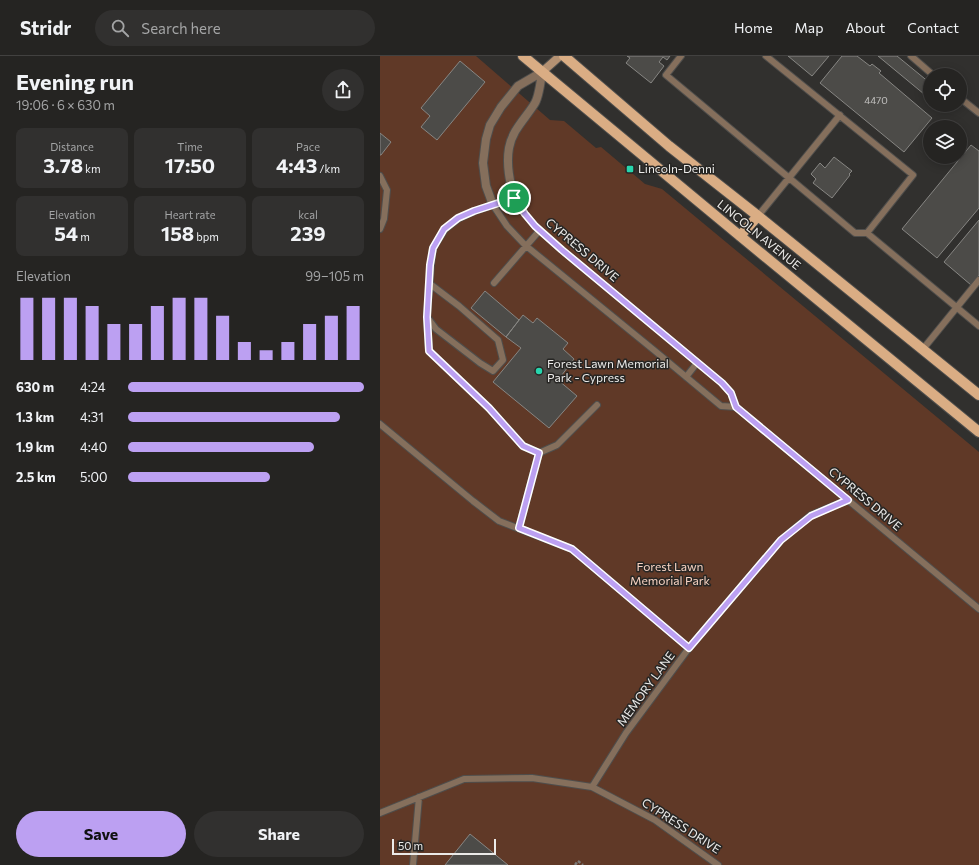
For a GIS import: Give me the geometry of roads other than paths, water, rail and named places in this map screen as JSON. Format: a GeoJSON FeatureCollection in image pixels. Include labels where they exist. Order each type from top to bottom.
{"type":"FeatureCollection","features":[{"type":"Feature","properties":{"kind":"main road","name":"LINCOLN AVENUE"},"geometry":{"type":"LineString","coordinates":[[523,56],[979,432]]}},
{"type":"Feature","properties":{"kind":"main road"},"geometry":{"type":"LineString","coordinates":[[542,72],[560,56]]}},
{"type":"Feature","properties":{"kind":"main road","name":"LINCOLN AVENUE"},"geometry":{"type":"LineString","coordinates":[[564,56],[669,146],[923,349],[979,396]]}},
{"type":"Feature","properties":{"kind":"main road"},"geometry":{"type":"LineString","coordinates":[[740,236],[758,216]]}},
{"type":"Feature","properties":{"kind":"street","name":"CYPRESS DRIVE"},"geometry":{"type":"LineString","coordinates":[[514,198],[508,173],[509,149],[513,135],[536,101],[542,72]]}},
{"type":"Feature","properties":{"kind":"street","name":"CYPRESS DRIVE"},"geometry":{"type":"LineString","coordinates":[[493,205],[486,186],[483,163],[486,139],[490,125],[501,107],[518,86],[542,72]]}},
{"type":"Feature","properties":{"kind":"lane"},"geometry":{"type":"LineString","coordinates":[[681,56],[666,75],[855,233],[867,233],[979,326]]}},
{"type":"Feature","properties":{"kind":"lane"},"geometry":{"type":"LineString","coordinates":[[766,56],[913,175],[867,233]]}},
{"type":"Feature","properties":{"kind":"lane"},"geometry":{"type":"LineString","coordinates":[[910,56],[925,68]]}},
{"type":"Feature","properties":{"kind":"lane"},"geometry":{"type":"LineString","coordinates":[[967,103],[977,111],[979,103]]}},
{"type":"Feature","properties":{"kind":"lane"},"geometry":{"type":"LineString","coordinates":[[758,216],[840,115]]}},
{"type":"Feature","properties":{"kind":"lane"},"geometry":{"type":"LineString","coordinates":[[380,176],[387,190],[384,219],[380,229]]}},
{"type":"Feature","properties":{"kind":"lane"},"geometry":{"type":"LineString","coordinates":[[514,198],[474,211],[458,218],[444,229],[433,248],[430,265],[427,317],[429,351],[489,408],[523,446],[539,453],[557,445],[597,405]]}},
{"type":"Feature","properties":{"kind":"lane","name":"CYPRESS DRIVE"},"geometry":{"type":"LineString","coordinates":[[514,198],[525,214],[562,250],[722,383],[731,393],[736,407],[979,609]]}},
{"type":"Feature","properties":{"kind":"lane","name":"CYPRESS DRIVE"},"geometry":{"type":"LineString","coordinates":[[493,205],[507,226],[525,245],[721,406],[736,407]]}},
{"type":"Feature","properties":{"kind":"lane"},"geometry":{"type":"LineString","coordinates":[[494,283],[525,245],[540,230]]}},
{"type":"Feature","properties":{"kind":"lane"},"geometry":{"type":"LineString","coordinates":[[923,349],[979,280]]}},
{"type":"Feature","properties":{"kind":"lane"},"geometry":{"type":"LineString","coordinates":[[427,317],[436,328],[480,363],[493,371],[503,360],[498,340],[459,306],[430,284]]}},
{"type":"Feature","properties":{"kind":"lane"},"geometry":{"type":"LineString","coordinates":[[686,377],[698,363]]}},
{"type":"Feature","properties":{"kind":"lane"},"geometry":{"type":"LineString","coordinates":[[380,424],[473,501],[499,520],[572,549],[689,648]]}},
{"type":"Feature","properties":{"kind":"lane"},"geometry":{"type":"LineString","coordinates":[[519,528],[539,453]]}},
{"type":"Feature","properties":{"kind":"lane","name":"MEMORY LANE"},"geometry":{"type":"LineString","coordinates":[[592,787],[626,733],[689,648],[781,540],[811,516],[848,500]]}},
{"type":"Feature","properties":{"kind":"lane","name":"CYPRESS DRIVE"},"geometry":{"type":"LineString","coordinates":[[380,812],[464,779],[532,778],[592,787],[655,820],[718,865]]}},
{"type":"Feature","properties":{"kind":"lane"},"geometry":{"type":"LineString","coordinates":[[413,865],[419,797]]}},
{"type":"Feature","properties":{"kind":"place","name":"Lincoln-Denni"},"geometry":{"type":"Point","coordinates":[630,169]}},
{"type":"Feature","properties":{"kind":"place","name":"Forest Lawn Memorial Park - Cypress"},"geometry":{"type":"Point","coordinates":[539,371]}},
{"type":"Feature","properties":{"kind":"park label","name":"Forest Lawn Memorial Park"},"geometry":{"type":"Point","coordinates":[670,574]}}]}
